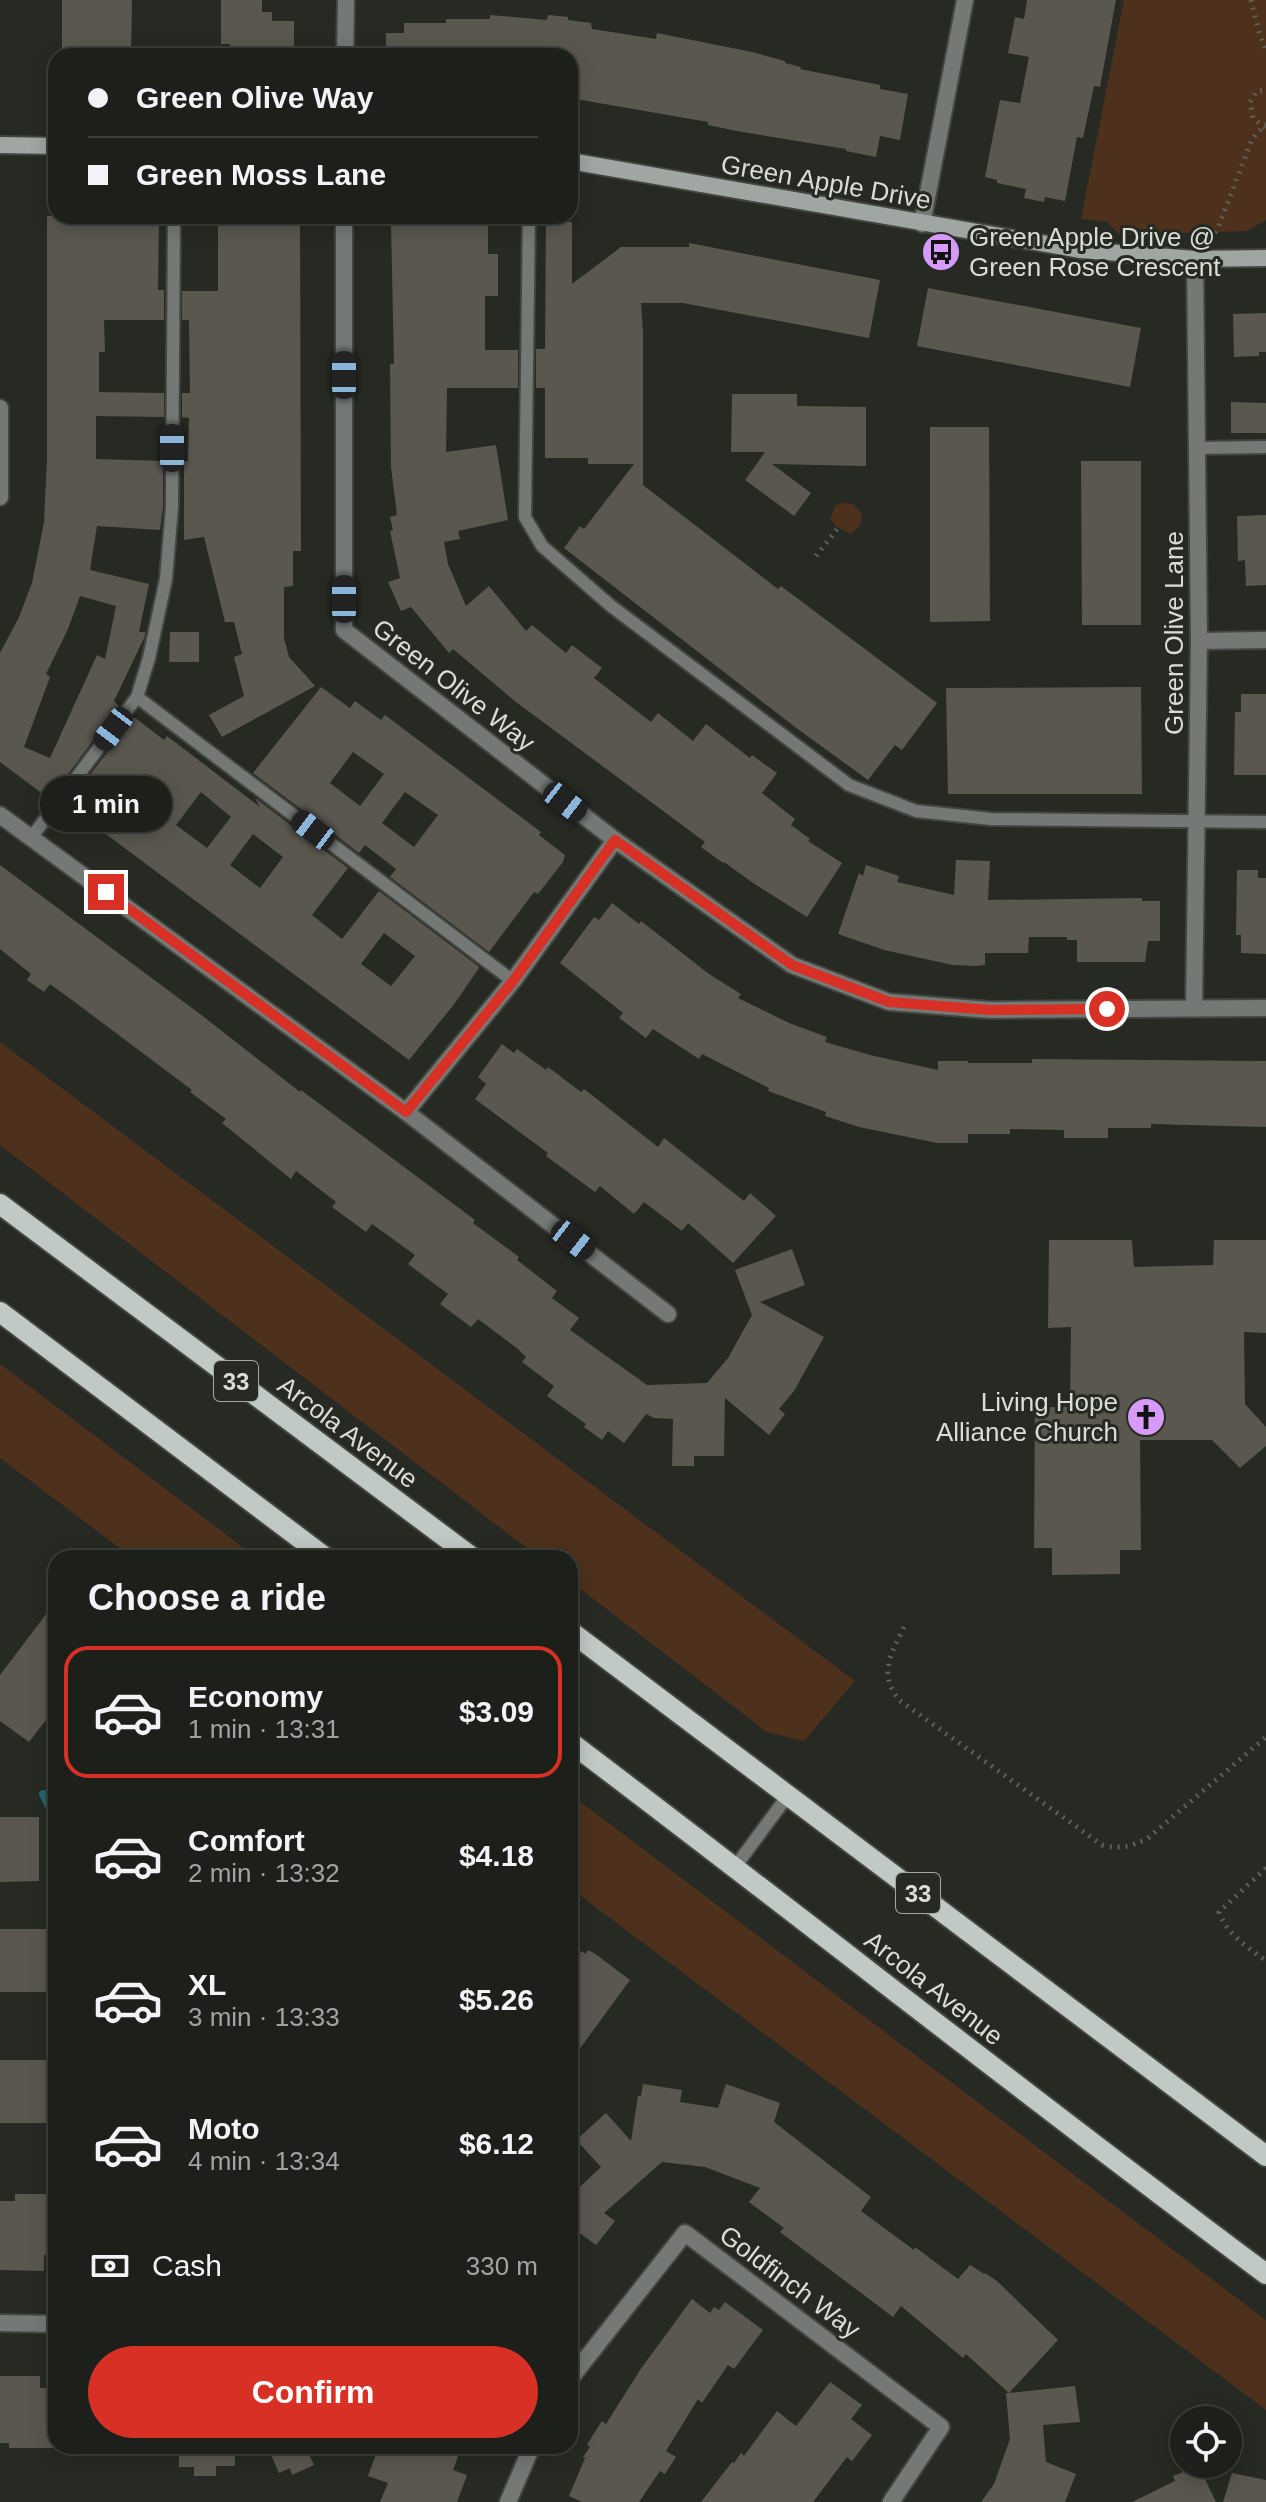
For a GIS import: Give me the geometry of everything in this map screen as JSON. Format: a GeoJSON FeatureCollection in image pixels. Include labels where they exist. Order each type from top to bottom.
{"type":"FeatureCollection","features":[{"type":"Feature","properties":{"kind":"main road","name":"Arcola Avenue"},"geometry":{"type":"LineString","coordinates":[[0,1204],[462,1550]]}},
{"type":"Feature","properties":{"kind":"main road"},"geometry":{"type":"LineString","coordinates":[[0,1312],[315,1550]]}},
{"type":"Feature","properties":{"kind":"main road","name":"33"},"geometry":{"type":"LineString","coordinates":[[578,1637],[1266,2156]]}},
{"type":"Feature","properties":{"kind":"main road","name":"Arcola Avenue"},"geometry":{"type":"LineString","coordinates":[[578,1748],[1266,2274]]}},
{"type":"Feature","properties":{"kind":"street"},"geometry":{"type":"LineString","coordinates":[[345,48],[346,0]]}},
{"type":"Feature","properties":{"kind":"street"},"geometry":{"type":"LineString","coordinates":[[922,224],[965,0]]}},
{"type":"Feature","properties":{"kind":"street"},"geometry":{"type":"LineString","coordinates":[[0,145],[48,146]]}},
{"type":"Feature","properties":{"kind":"street","name":"Green Apple Drive"},"geometry":{"type":"LineString","coordinates":[[578,162],[1081,250],[1195,259],[1266,258]]}},
{"type":"Feature","properties":{"kind":"street","name":"Green Olive Way"},"geometry":{"type":"LineString","coordinates":[[344,224],[344,630],[615,840],[792,965],[889,1002],[990,1010],[1266,1008]]}},
{"type":"Feature","properties":{"kind":"street","name":"Green Olive Lane"},"geometry":{"type":"LineString","coordinates":[[1194,1008],[1199,641],[1195,259]]}},
{"type":"Feature","properties":{"kind":"street"},"geometry":{"type":"LineString","coordinates":[[0,408],[0,497]]}},
{"type":"Feature","properties":{"kind":"street"},"geometry":{"type":"LineString","coordinates":[[1199,641],[1266,640]]}},
{"type":"Feature","properties":{"kind":"street"},"geometry":{"type":"LineString","coordinates":[[0,815],[406,1112],[668,1314]]}},
{"type":"Feature","properties":{"kind":"street"},"geometry":{"type":"LineString","coordinates":[[406,1112],[513,981],[615,840]]}},
{"type":"Feature","properties":{"kind":"street","name":"Goldfinch Way"},"geometry":{"type":"LineString","coordinates":[[578,2369],[685,2233],[941,2427],[891,2502]]}},
{"type":"Feature","properties":{"kind":"street"},"geometry":{"type":"LineString","coordinates":[[0,2323],[48,2324]]}},
{"type":"Feature","properties":{"kind":"street"},"geometry":{"type":"LineString","coordinates":[[508,2502],[529,2454]]}},
{"type":"Feature","properties":{"kind":"lane"},"geometry":{"type":"LineString","coordinates":[[31,838],[137,697],[149,658],[166,579],[172,507],[174,224]]}},
{"type":"Feature","properties":{"kind":"lane"},"geometry":{"type":"LineString","coordinates":[[529,224],[525,517],[542,546],[611,606],[849,785],[916,811],[991,819],[1266,822]]}},
{"type":"Feature","properties":{"kind":"lane"},"geometry":{"type":"LineString","coordinates":[[1198,448],[1266,447]]}},
{"type":"Feature","properties":{"kind":"lane"},"geometry":{"type":"LineString","coordinates":[[137,697],[513,981]]}},
{"type":"Feature","properties":{"kind":"lane"},"geometry":{"type":"LineString","coordinates":[[735,1867],[789,1794]]}},
{"type":"Feature","properties":{"kind":"path"},"geometry":{"type":"LineString","coordinates":[[1251,0],[1266,50]]}},
{"type":"Feature","properties":{"kind":"path"},"geometry":{"type":"LineString","coordinates":[[1195,259],[1218,228],[1252,139],[1265,126],[1253,118],[1250,102],[1257,91],[1266,90]]}},
{"type":"Feature","properties":{"kind":"path"},"geometry":{"type":"LineString","coordinates":[[816,556],[838,528]]}},
{"type":"Feature","properties":{"kind":"path"},"geometry":{"type":"LineString","coordinates":[[904,1627],[890,1656],[887,1675],[890,1689],[899,1700],[1102,1845],[1131,1847],[1148,1838],[1266,1737]]}},
{"type":"Feature","properties":{"kind":"path"},"geometry":{"type":"LineString","coordinates":[[1266,1868],[1219,1912],[1223,1924],[1235,1937],[1266,1961]]}},
{"type":"Feature","properties":{"kind":"shaded area"},"geometry":{"type":"Polygon","coordinates":[[[1124,0],[1266,0],[1266,220],[1247,231],[1120,235],[1107,222],[1081,219],[1124,0]]]}},
{"type":"Feature","properties":{"kind":"shaded area"},"geometry":{"type":"Polygon","coordinates":[[[853,504],[861,512],[861,524],[851,534],[837,527],[830,519],[835,506],[853,504]]]}},
{"type":"Feature","properties":{"kind":"shaded area"},"geometry":{"type":"Polygon","coordinates":[[[0,1042],[855,1681],[804,1741],[767,1732],[578,1587],[578,1550],[530,1550],[0,1145],[0,1042]]]}},
{"type":"Feature","properties":{"kind":"shaded area"},"geometry":{"type":"Polygon","coordinates":[[[0,1364],[246,1550],[122,1550],[0,1458],[0,1364]]]}},
{"type":"Feature","properties":{"kind":"shaded area"},"geometry":{"type":"Polygon","coordinates":[[[578,1800],[1266,2320],[1266,2410],[578,1894],[578,1800]]]}},
{"type":"Feature","properties":{"kind":"building"},"geometry":{"type":"Polygon","coordinates":[[[62,0],[132,0],[131,48],[62,48],[62,0]]]}},
{"type":"Feature","properties":{"kind":"building"},"geometry":{"type":"Polygon","coordinates":[[[221,0],[262,0],[262,12],[272,12],[272,21],[294,21],[294,48],[230,48],[230,44],[221,44],[221,0]]]}},
{"type":"Feature","properties":{"kind":"building"},"geometry":{"type":"Polygon","coordinates":[[[1027,0],[1116,0],[1100,87],[1094,86],[1083,138],[1077,137],[1065,201],[1045,197],[1044,202],[1024,198],[1026,189],[985,177],[1000,100],[1020,103],[1029,57],[1008,53],[1015,17],[1024,19],[1027,0]]]}},
{"type":"Feature","properties":{"kind":"building"},"geometry":{"type":"Polygon","coordinates":[[[490,15],[547,20],[548,15],[568,17],[568,20],[591,23],[592,29],[656,39],[657,33],[752,52],[785,61],[800,69],[880,85],[880,89],[908,94],[900,140],[880,136],[876,157],[708,125],[708,122],[578,99],[578,48],[386,48],[386,33],[404,33],[404,23],[490,19],[490,15]]]}},
{"type":"Feature","properties":{"kind":"building"},"geometry":{"type":"Polygon","coordinates":[[[47,216],[48,224],[159,224],[158,290],[164,290],[164,320],[104,320],[105,352],[99,352],[99,392],[164,393],[164,417],[96,416],[96,459],[163,461],[160,530],[97,526],[90,570],[149,584],[139,632],[145,632],[145,636],[114,701],[119,706],[53,794],[46,789],[43,794],[0,762],[0,653],[32,583],[44,522],[47,216]],[[80,596],[46,674],[50,677],[24,747],[50,758],[97,655],[105,659],[116,606],[80,596]]]}},
{"type":"Feature","properties":{"kind":"building"},"geometry":{"type":"Polygon","coordinates":[[[218,224],[300,224],[301,551],[293,551],[293,586],[284,587],[284,638],[289,657],[315,686],[222,737],[209,715],[244,696],[234,657],[242,654],[234,622],[225,622],[204,537],[184,540],[184,461],[188,461],[189,418],[182,417],[182,393],[190,393],[189,320],[182,320],[182,291],[218,291],[218,224]]]}},
{"type":"Feature","properties":{"kind":"building"},"geometry":{"type":"Polygon","coordinates":[[[488,224],[488,254],[498,254],[498,296],[485,296],[485,350],[518,350],[518,388],[447,388],[446,452],[496,445],[508,520],[458,531],[460,539],[444,542],[448,564],[466,606],[489,586],[526,631],[532,625],[566,653],[572,645],[602,668],[594,678],[651,722],[658,713],[693,741],[706,724],[750,758],[752,755],[777,773],[762,793],[795,819],[791,825],[810,839],[808,841],[842,863],[807,917],[701,847],[705,842],[516,702],[453,649],[449,653],[411,607],[401,611],[388,582],[400,578],[390,531],[393,530],[390,517],[397,515],[391,467],[390,364],[394,364],[391,225],[488,224]]]}},
{"type":"Feature","properties":{"kind":"building"},"geometry":{"type":"Polygon","coordinates":[[[546,224],[572,224],[572,284],[621,247],[689,247],[689,243],[880,280],[869,338],[683,303],[641,303],[643,485],[778,589],[781,586],[937,703],[902,750],[895,745],[868,780],[564,548],[580,526],[584,529],[634,464],[588,464],[588,458],[545,458],[545,388],[536,388],[536,349],[545,349],[546,224]]]}},
{"type":"Feature","properties":{"kind":"building"},"geometry":{"type":"Polygon","coordinates":[[[928,288],[1141,328],[1130,387],[917,346],[928,288]]]}},
{"type":"Feature","properties":{"kind":"building"},"geometry":{"type":"Polygon","coordinates":[[[1266,313],[1266,352],[1259,352],[1259,356],[1234,357],[1233,314],[1266,313]]]}},
{"type":"Feature","properties":{"kind":"building"},"geometry":{"type":"Polygon","coordinates":[[[732,394],[797,394],[797,406],[866,407],[866,466],[772,464],[811,493],[794,516],[745,480],[765,452],[731,452],[732,394]]]}},
{"type":"Feature","properties":{"kind":"building"},"geometry":{"type":"Polygon","coordinates":[[[1231,402],[1266,403],[1266,433],[1231,433],[1231,402]]]}},
{"type":"Feature","properties":{"kind":"building"},"geometry":{"type":"Polygon","coordinates":[[[930,427],[989,427],[990,621],[930,622],[930,427]]]}},
{"type":"Feature","properties":{"kind":"building"},"geometry":{"type":"Polygon","coordinates":[[[1081,461],[1141,461],[1141,625],[1082,625],[1081,461]]]}},
{"type":"Feature","properties":{"kind":"building"},"geometry":{"type":"Polygon","coordinates":[[[1266,515],[1266,585],[1246,586],[1245,560],[1238,561],[1237,516],[1266,515]]]}},
{"type":"Feature","properties":{"kind":"building"},"geometry":{"type":"Polygon","coordinates":[[[170,632],[199,632],[199,662],[169,662],[170,632]]]}},
{"type":"Feature","properties":{"kind":"building"},"geometry":{"type":"Polygon","coordinates":[[[321,687],[350,708],[355,701],[381,720],[385,715],[541,832],[539,835],[565,855],[538,894],[534,892],[489,952],[390,877],[396,869],[365,845],[359,853],[253,773],[321,687]],[[353,752],[330,783],[360,806],[384,774],[353,752]],[[405,792],[382,823],[414,847],[438,815],[405,792]]]}},
{"type":"Feature","properties":{"kind":"building"},"geometry":{"type":"Polygon","coordinates":[[[1141,687],[1142,794],[948,794],[946,688],[1141,687]]]}},
{"type":"Feature","properties":{"kind":"building"},"geometry":{"type":"Polygon","coordinates":[[[1241,694],[1266,694],[1266,775],[1234,775],[1235,712],[1241,712],[1241,694]]]}},
{"type":"Feature","properties":{"kind":"building"},"geometry":{"type":"Polygon","coordinates":[[[134,717],[164,740],[167,736],[260,807],[255,798],[348,868],[312,915],[342,939],[379,891],[479,968],[409,1060],[67,805],[134,717]],[[201,792],[176,825],[207,848],[231,817],[201,792]],[[253,834],[230,865],[260,888],[283,857],[253,834]],[[384,933],[361,964],[391,986],[415,956],[384,933]]]}},
{"type":"Feature","properties":{"kind":"building"},"geometry":{"type":"Polygon","coordinates":[[[956,860],[990,861],[988,900],[1142,898],[1142,901],[1160,901],[1160,941],[1148,941],[1145,962],[1077,962],[1077,940],[1029,937],[1028,953],[985,953],[985,965],[975,966],[953,965],[884,950],[838,934],[859,873],[863,876],[866,865],[899,876],[897,882],[954,895],[956,860]]]}},
{"type":"Feature","properties":{"kind":"building"},"geometry":{"type":"Polygon","coordinates":[[[0,865],[475,1220],[473,1223],[519,1257],[517,1260],[557,1291],[552,1298],[579,1318],[570,1330],[647,1385],[707,1383],[728,1358],[752,1315],[735,1270],[792,1249],[805,1285],[760,1302],[824,1337],[794,1391],[779,1409],[785,1414],[769,1435],[725,1398],[724,1456],[694,1456],[694,1466],[672,1466],[673,1419],[654,1418],[646,1414],[624,1443],[608,1431],[602,1440],[584,1427],[586,1424],[547,1396],[554,1386],[522,1362],[526,1357],[518,1349],[478,1319],[471,1327],[440,1304],[448,1294],[408,1264],[415,1255],[372,1224],[366,1232],[332,1207],[336,1202],[296,1171],[291,1179],[222,1123],[226,1119],[190,1092],[192,1090],[50,984],[44,992],[27,980],[31,974],[0,949],[0,865]]]}},
{"type":"Feature","properties":{"kind":"building"},"geometry":{"type":"Polygon","coordinates":[[[1237,870],[1258,870],[1258,878],[1266,878],[1266,954],[1241,953],[1241,935],[1236,935],[1237,870]]]}},
{"type":"Feature","properties":{"kind":"building"},"geometry":{"type":"Polygon","coordinates":[[[612,903],[741,994],[738,998],[789,1023],[827,1037],[825,1042],[938,1070],[938,1061],[1266,1061],[1266,1127],[1151,1124],[1151,1128],[1108,1128],[1108,1138],[1064,1138],[1064,1130],[1010,1129],[1010,1134],[968,1134],[968,1143],[937,1143],[859,1127],[825,1116],[826,1112],[768,1091],[769,1088],[702,1054],[699,1059],[653,1029],[646,1038],[619,1018],[623,1013],[560,963],[594,917],[599,920],[612,903]]]}},
{"type":"Feature","properties":{"kind":"building"},"geometry":{"type":"Polygon","coordinates":[[[502,1044],[514,1053],[517,1049],[546,1070],[548,1067],[581,1092],[584,1089],[658,1147],[664,1138],[744,1201],[750,1193],[776,1216],[733,1263],[688,1223],[682,1231],[644,1202],[634,1214],[600,1186],[595,1192],[475,1099],[486,1084],[478,1077],[502,1044]]]}},
{"type":"Feature","properties":{"kind":"building","name":"Living Hope Alliance Church"},"geometry":{"type":"Polygon","coordinates":[[[1049,1240],[1132,1240],[1134,1267],[1213,1265],[1214,1240],[1266,1240],[1266,1333],[1244,1332],[1245,1404],[1266,1427],[1266,1446],[1240,1468],[1212,1440],[1140,1440],[1141,1550],[1120,1550],[1120,1574],[1052,1575],[1052,1548],[1034,1548],[1035,1407],[1070,1407],[1071,1327],[1048,1328],[1049,1240]]]}},
{"type":"Feature","properties":{"kind":"building"},"geometry":{"type":"Polygon","coordinates":[[[48,1612],[48,1717],[29,1742],[0,1721],[0,1675],[48,1612]]]}},
{"type":"Feature","properties":{"kind":"building"},"geometry":{"type":"Polygon","coordinates":[[[0,1817],[39,1817],[39,1881],[0,1882],[0,1817]]]}},
{"type":"Feature","properties":{"kind":"building"},"geometry":{"type":"Polygon","coordinates":[[[0,1929],[48,1929],[48,1992],[0,1992],[0,1929]]]}},
{"type":"Feature","properties":{"kind":"building"},"geometry":{"type":"Polygon","coordinates":[[[588,1950],[594,1953],[630,1980],[578,2051],[578,1952],[585,1954],[588,1950]]]}},
{"type":"Feature","properties":{"kind":"building"},"geometry":{"type":"Polygon","coordinates":[[[0,2060],[48,2060],[48,2123],[0,2123],[0,2060]]]}},
{"type":"Feature","properties":{"kind":"building"},"geometry":{"type":"Polygon","coordinates":[[[643,2084],[682,2090],[680,2102],[718,2108],[726,2084],[780,2103],[774,2122],[871,2197],[861,2211],[958,2279],[970,2265],[985,2273],[1058,2340],[1009,2393],[966,2354],[963,2358],[901,2306],[893,2317],[780,2232],[784,2228],[749,2202],[760,2188],[705,2167],[662,2162],[604,2213],[615,2221],[596,2245],[578,2235],[578,2189],[601,2167],[578,2142],[578,2138],[606,2113],[631,2141],[638,2096],[641,2096],[643,2084]]]}},
{"type":"Feature","properties":{"kind":"building"},"geometry":{"type":"Polygon","coordinates":[[[15,2194],[48,2194],[48,2255],[44,2255],[44,2271],[0,2270],[0,2201],[15,2201],[15,2194]]]}},
{"type":"Feature","properties":{"kind":"building"},"geometry":{"type":"Polygon","coordinates":[[[692,2299],[710,2313],[714,2307],[719,2310],[725,2302],[763,2330],[734,2369],[728,2365],[702,2403],[698,2399],[666,2451],[676,2457],[665,2474],[660,2471],[639,2502],[582,2502],[569,2496],[593,2435],[602,2421],[606,2424],[640,2370],[692,2299]]]}},
{"type":"Feature","properties":{"kind":"building"},"geometry":{"type":"Polygon","coordinates":[[[0,2376],[40,2376],[40,2388],[48,2388],[48,2448],[9,2448],[9,2443],[0,2443],[0,2376]]]}},
{"type":"Feature","properties":{"kind":"building"},"geometry":{"type":"Polygon","coordinates":[[[830,2382],[862,2405],[851,2419],[872,2435],[852,2461],[847,2457],[813,2502],[701,2502],[732,2462],[741,2453],[744,2456],[777,2411],[796,2426],[830,2382]]]}},
{"type":"Feature","properties":{"kind":"building"},"geometry":{"type":"Polygon","coordinates":[[[1075,2386],[1080,2422],[1043,2425],[1046,2462],[1076,2474],[1065,2502],[981,2502],[994,2484],[1010,2439],[1006,2393],[1075,2386]]]}},
{"type":"Feature","properties":{"kind":"building"},"geometry":{"type":"Polygon","coordinates":[[[179,2454],[235,2454],[235,2466],[216,2466],[216,2476],[194,2476],[194,2467],[179,2467],[179,2454]]]}},
{"type":"Feature","properties":{"kind":"building"},"geometry":{"type":"Polygon","coordinates":[[[271,2454],[309,2454],[314,2465],[292,2475],[290,2468],[279,2473],[271,2454]]]}},
{"type":"Feature","properties":{"kind":"building"},"geometry":{"type":"Polygon","coordinates":[[[376,2454],[459,2454],[453,2470],[467,2475],[457,2502],[380,2502],[388,2483],[368,2476],[376,2454]]]}},
{"type":"Feature","properties":{"kind":"building"},"geometry":{"type":"Polygon","coordinates":[[[1242,2475],[1266,2480],[1266,2502],[1223,2502],[1230,2478],[1242,2478],[1242,2475]]]}},
{"type":"Feature","properties":{"kind":"building"},"geometry":{"type":"Polygon","coordinates":[[[1174,2478],[1204,2478],[1216,2502],[1132,2502],[1175,2481],[1174,2478]]]}},
{"type":"Feature","properties":{"kind":"waterway"},"geometry":{"type":"LineString","coordinates":[[43,1794],[48,1804]]}},
{"type":"Feature","properties":{"kind":"place","name":"Green Apple Drive @ Green Rose Crescent"},"geometry":{"type":"Point","coordinates":[941,252]}},
{"type":"Feature","properties":{"kind":"place","name":"Living Hope Alliance Church"},"geometry":{"type":"Point","coordinates":[1146,1417]}},
{"type":"Feature","properties":{"kind":"route"},"geometry":{"type":"LineString","coordinates":[[106,892],[406,1112],[513,981],[615,840],[792,965],[889,1002],[990,1010],[1107,1009]]}}]}
